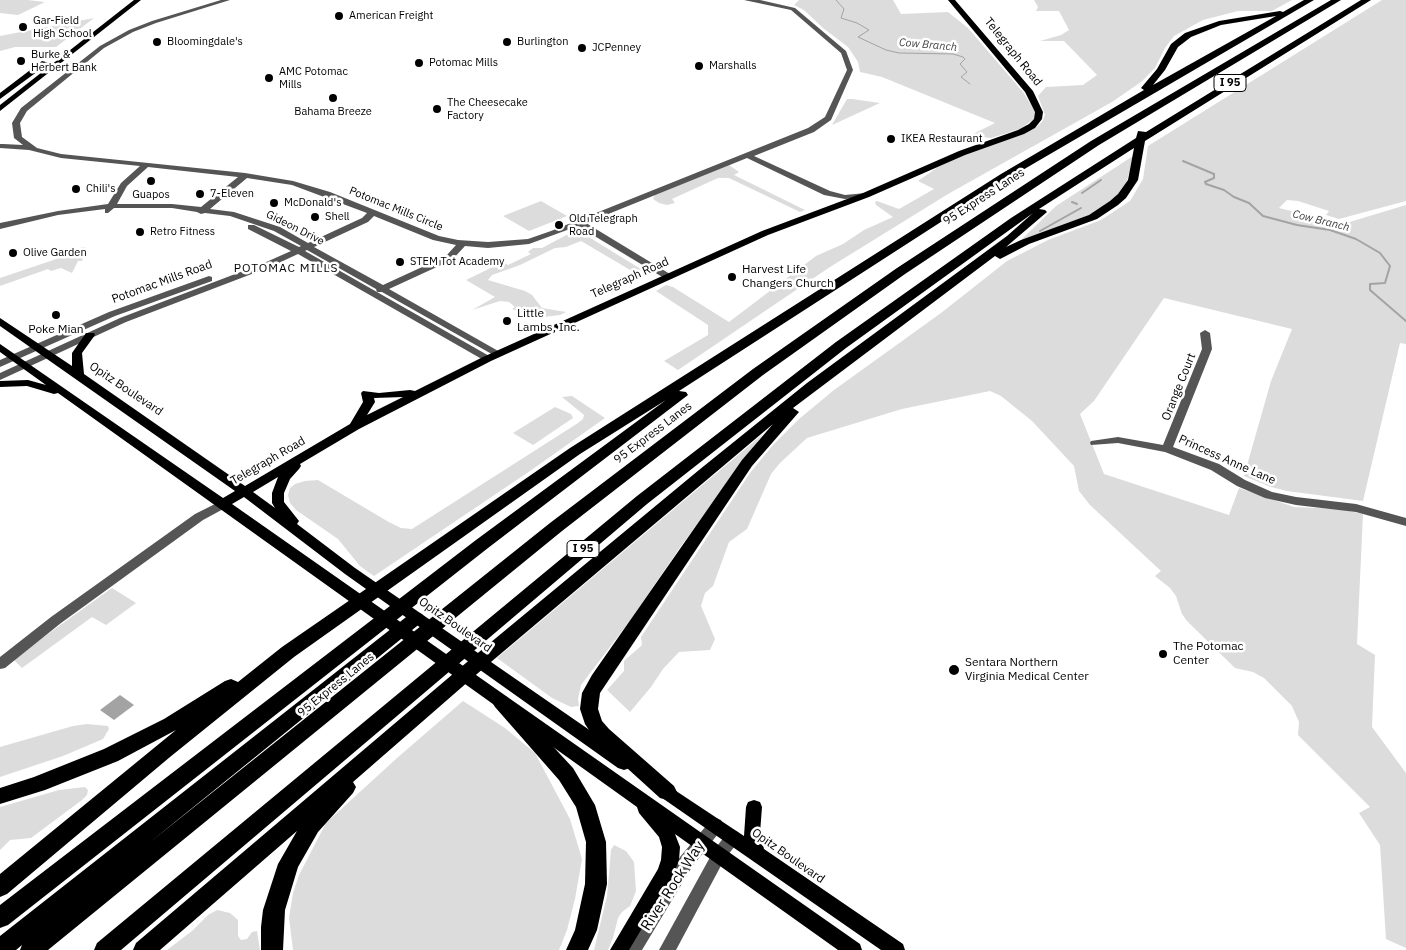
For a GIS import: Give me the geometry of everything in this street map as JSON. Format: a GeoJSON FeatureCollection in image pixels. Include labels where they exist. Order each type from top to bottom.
{"type":"FeatureCollection","features":[{"type":"Feature","properties":{"kind":"highway","name":"I 95"},"geometry":{"type":"LineString","coordinates":[[0,918],[482,544],[787,318],[980,192],[1130,102],[1310,0]]}},
{"type":"Feature","properties":{"kind":"highway"},"geometry":{"type":"LineString","coordinates":[[1130,102],[1154,80],[1174,46],[1183,38],[1212,26],[1298,9],[1326,0]]}},
{"type":"Feature","properties":{"kind":"highway","name":"95 Express Lanes"},"geometry":{"type":"LineString","coordinates":[[31,950],[556,527],[766,366],[986,213],[1094,143],[1337,0]]}},
{"type":"Feature","properties":{"kind":"highway","name":"I 95"},"geometry":{"type":"LineString","coordinates":[[105,950],[531,592],[702,453],[841,345],[915,291],[1082,176],[1367,0]]}},
{"type":"Feature","properties":{"kind":"highway"},"geometry":{"type":"LineString","coordinates":[[947,284],[1012,248],[1078,223],[1104,210],[1122,196],[1133,180],[1143,129],[1151,120],[1230,70],[1276,36]]}},
{"type":"Feature","properties":{"kind":"highway"},"geometry":{"type":"LineString","coordinates":[[144,950],[704,473],[861,349],[1010,238],[1082,176]]}},
{"type":"Feature","properties":{"kind":"highway"},"geometry":{"type":"LineString","coordinates":[[0,796],[75,770],[145,738],[202,705],[312,634],[568,456],[787,318]]}},
{"type":"Feature","properties":{"kind":"highway"},"geometry":{"type":"LineString","coordinates":[[667,792],[602,734],[594,724],[589,709],[591,693],[598,680],[747,463],[795,409],[861,349]]}},
{"type":"Feature","properties":{"kind":"highway"},"geometry":{"type":"LineString","coordinates":[[0,949],[416,618]]}},
{"type":"Feature","properties":{"kind":"highway"},"geometry":{"type":"LineString","coordinates":[[0,888],[163,751],[312,634]]}},
{"type":"Feature","properties":{"kind":"highway"},"geometry":{"type":"LineString","coordinates":[[500,702],[566,774],[585,805],[596,842],[596,884],[586,930],[577,950]]}},
{"type":"Feature","properties":{"kind":"highway"},"geometry":{"type":"LineString","coordinates":[[272,950],[274,910],[288,864],[298,844],[311,826],[348,785],[406,726]]}},
{"type":"Feature","properties":{"kind":"main road"},"geometry":{"type":"LineString","coordinates":[[76,39],[126,0]]}},
{"type":"Feature","properties":{"kind":"main road"},"geometry":{"type":"LineString","coordinates":[[0,109],[64,53],[138,0]]}},
{"type":"Feature","properties":{"kind":"main road","name":"Telegraph Road"},"geometry":{"type":"LineString","coordinates":[[223,504],[355,426],[418,392],[492,356],[765,233],[866,195],[1032,126],[1038,119],[1038,108],[1029,91],[951,0]]}},
{"type":"Feature","properties":{"kind":"main road"},"geometry":{"type":"LineString","coordinates":[[0,97],[54,56],[64,53]]}},
{"type":"Feature","properties":{"kind":"main road","name":"Opitz Boulevard"},"geometry":{"type":"LineString","coordinates":[[0,321],[244,491],[416,618],[896,950]]}},
{"type":"Feature","properties":{"kind":"main road"},"geometry":{"type":"LineString","coordinates":[[78,375],[77,352],[90,335]]}},
{"type":"Feature","properties":{"kind":"main road"},"geometry":{"type":"LineString","coordinates":[[0,347],[853,950]]}},
{"type":"Feature","properties":{"kind":"main road"},"geometry":{"type":"LineString","coordinates":[[0,384],[28,383],[67,395]]}},
{"type":"Feature","properties":{"kind":"main road"},"geometry":{"type":"LineString","coordinates":[[355,426],[369,402],[367,393],[385,396],[418,392]]}},
{"type":"Feature","properties":{"kind":"main road"},"geometry":{"type":"LineString","coordinates":[[311,452],[284,477],[278,491],[278,500],[288,518],[314,544]]}},
{"type":"Feature","properties":{"kind":"main road"},"geometry":{"type":"LineString","coordinates":[[619,950],[666,872],[671,853],[669,840],[661,827],[628,790]]}},
{"type":"Feature","properties":{"kind":"main road"},"geometry":{"type":"LineString","coordinates":[[754,807],[752,832],[756,854]]}},
{"type":"Feature","properties":{"kind":"street"},"geometry":{"type":"LineString","coordinates":[[202,0],[214,4]]}},
{"type":"Feature","properties":{"kind":"street"},"geometry":{"type":"LineString","coordinates":[[1,146],[18,138],[16,123],[24,110],[102,47],[131,31],[154,22],[227,0]]}},
{"type":"Feature","properties":{"kind":"street","name":"Potomac Mills Circle"},"geometry":{"type":"LineString","coordinates":[[18,138],[30,148],[60,156],[245,174],[276,179],[310,188],[436,238],[462,244],[516,243],[537,239],[579,223],[811,130],[824,122],[840,94],[850,70],[842,50],[813,28],[797,11],[782,5],[747,0]]}},
{"type":"Feature","properties":{"kind":"street"},"geometry":{"type":"LineString","coordinates":[[1,146],[30,148]]}},
{"type":"Feature","properties":{"kind":"street"},"geometry":{"type":"LineString","coordinates":[[746,155],[827,193],[845,197],[866,195]]}},
{"type":"Feature","properties":{"kind":"street"},"geometry":{"type":"LineString","coordinates":[[108,210],[124,184],[146,165]]}},
{"type":"Feature","properties":{"kind":"street"},"geometry":{"type":"LineString","coordinates":[[201,212],[245,174]]}},
{"type":"Feature","properties":{"kind":"street"},"geometry":{"type":"LineString","coordinates":[[827,193],[836,201],[836,207]]}},
{"type":"Feature","properties":{"kind":"street","name":"Gideon Drive"},"geometry":{"type":"LineString","coordinates":[[0,226],[58,213],[152,206],[231,214],[266,224],[372,294],[492,356]]}},
{"type":"Feature","properties":{"kind":"street","name":"Gideon Drive"},"geometry":{"type":"LineString","coordinates":[[0,234],[108,210]]}},
{"type":"Feature","properties":{"kind":"street","name":"Potomac Mills Road"},"geometry":{"type":"LineString","coordinates":[[0,377],[149,309],[245,273],[355,217],[373,212]]}},
{"type":"Feature","properties":{"kind":"street","name":"Potomac Mills Road"},"geometry":{"type":"LineString","coordinates":[[0,364],[138,303],[355,225],[365,220],[373,212]]}},
{"type":"Feature","properties":{"kind":"street"},"geometry":{"type":"LineString","coordinates":[[579,223],[666,276]]}},
{"type":"Feature","properties":{"kind":"street"},"geometry":{"type":"LineString","coordinates":[[372,294],[449,258],[462,244]]}},
{"type":"Feature","properties":{"kind":"street","name":"Gideon Drive"},"geometry":{"type":"LineString","coordinates":[[299,246],[383,289],[492,356]]}},
{"type":"Feature","properties":{"kind":"street","name":"Orange Court"},"geometry":{"type":"LineString","coordinates":[[1167,449],[1207,349],[1205,334]]}},
{"type":"Feature","properties":{"kind":"street","name":"Princess Anne Lane"},"geometry":{"type":"LineString","coordinates":[[1095,443],[1118,440],[1167,449],[1215,467],[1241,483],[1269,494],[1296,501],[1356,508],[1406,522]]}},
{"type":"Feature","properties":{"kind":"street","name":"Telegraph Road"},"geometry":{"type":"LineString","coordinates":[[0,664],[64,614],[199,517],[223,504]]}},
{"type":"Feature","properties":{"kind":"street","name":"River Rock Way"},"geometry":{"type":"LineString","coordinates":[[633,950],[654,912],[701,842],[716,825]]}},
{"type":"Feature","properties":{"kind":"street","name":"River Rock Way"},"geometry":{"type":"LineString","coordinates":[[667,950],[719,855],[733,837]]}},
{"type":"Feature","properties":{"kind":"shaded area"},"geometry":{"type":"Polygon","coordinates":[[[0,0],[45,2],[18,15],[0,13],[0,0]]]}},
{"type":"Feature","properties":{"kind":"shaded area"},"geometry":{"type":"Polygon","coordinates":[[[799,0],[893,0],[901,14],[948,12],[968,28],[1023,92],[1035,111],[1034,119],[1020,129],[991,138],[973,134],[995,123],[882,77],[860,72],[858,62],[848,47],[823,28],[804,10],[794,5],[799,0]]]}},
{"type":"Feature","properties":{"kind":"shaded area"},"geometry":{"type":"Polygon","coordinates":[[[1034,0],[1292,0],[1272,11],[1238,11],[1203,20],[1174,36],[1165,48],[1155,68],[1141,82],[1112,102],[948,194],[830,267],[678,370],[664,361],[708,335],[708,325],[656,291],[666,285],[673,287],[729,322],[816,256],[843,244],[864,230],[893,217],[876,205],[875,202],[877,201],[899,209],[934,189],[918,181],[938,167],[966,154],[1034,129],[1042,122],[1045,115],[1038,96],[1046,87],[1083,85],[1097,75],[1064,41],[1040,41],[1061,35],[1069,30],[1059,11],[1036,11],[1038,7],[1034,0]]]}},
{"type":"Feature","properties":{"kind":"shaded area"},"geometry":{"type":"Polygon","coordinates":[[[1382,0],[1406,0],[1406,201],[1339,219],[1326,215],[1329,211],[1298,201],[1287,200],[1279,208],[1343,224],[1406,205],[1406,344],[1400,343],[1363,501],[1287,491],[1244,476],[1271,381],[1292,329],[1164,298],[1094,401],[1080,414],[1104,474],[1229,515],[1239,488],[1294,507],[1340,509],[1363,514],[1357,644],[1375,655],[1372,727],[1406,773],[1406,948],[1386,939],[1380,845],[1359,813],[1370,807],[1298,735],[1299,722],[1292,706],[1264,678],[1253,672],[1235,668],[1187,621],[1182,614],[1176,596],[1170,588],[1155,576],[1161,571],[1090,505],[1079,491],[1074,466],[1032,421],[1001,396],[990,391],[902,409],[807,438],[771,474],[747,529],[729,542],[713,586],[705,593],[701,606],[715,639],[710,650],[679,652],[663,669],[630,712],[607,690],[624,671],[624,661],[642,645],[641,637],[750,473],[773,445],[799,419],[834,390],[941,313],[1007,261],[1048,240],[1101,220],[1130,201],[1143,179],[1148,146],[1382,0]]]}},
{"type":"Feature","properties":{"kind":"shaded area"},"geometry":{"type":"Polygon","coordinates":[[[94,18],[56,47],[15,47],[0,51],[0,36],[94,18]]]}},
{"type":"Feature","properties":{"kind":"shaded area"},"geometry":{"type":"Polygon","coordinates":[[[847,99],[852,99],[880,103],[832,125],[847,99]]]}},
{"type":"Feature","properties":{"kind":"shaded area"},"geometry":{"type":"Polygon","coordinates":[[[1133,156],[1126,185],[1112,201],[1084,218],[1019,242],[1056,206],[1133,156]]]}},
{"type":"Feature","properties":{"kind":"shaded area"},"geometry":{"type":"Polygon","coordinates":[[[729,165],[739,172],[734,175],[805,210],[800,212],[729,178],[718,178],[672,199],[675,203],[667,205],[653,199],[655,195],[729,165]]]}},
{"type":"Feature","properties":{"kind":"shaded area"},"geometry":{"type":"Polygon","coordinates":[[[541,201],[567,216],[529,231],[503,216],[541,201]]]}},
{"type":"Feature","properties":{"kind":"shaded area"},"geometry":{"type":"Polygon","coordinates":[[[574,231],[579,231],[644,271],[647,275],[628,285],[619,283],[637,274],[581,241],[566,247],[555,248],[520,265],[492,275],[488,280],[525,291],[532,295],[542,308],[566,312],[560,315],[536,318],[512,309],[515,307],[509,302],[500,301],[472,310],[495,297],[466,280],[503,262],[508,265],[531,254],[528,252],[533,248],[542,248],[574,231]]]}},
{"type":"Feature","properties":{"kind":"shaded area"},"geometry":{"type":"Polygon","coordinates":[[[87,248],[82,261],[78,261],[72,273],[61,268],[51,271],[48,269],[0,286],[0,278],[77,252],[77,249],[87,248]]]}},
{"type":"Feature","properties":{"kind":"shaded area"},"geometry":{"type":"Polygon","coordinates":[[[572,396],[605,418],[374,576],[360,566],[338,539],[296,510],[290,503],[288,495],[290,488],[295,484],[305,481],[318,480],[387,521],[401,528],[412,529],[583,419],[584,415],[562,397],[572,396]]]}},
{"type":"Feature","properties":{"kind":"shaded area"},"geometry":{"type":"Polygon","coordinates":[[[555,407],[571,414],[573,418],[533,445],[513,433],[555,407]]]}},
{"type":"Feature","properties":{"kind":"shaded area"},"geometry":{"type":"Polygon","coordinates":[[[763,434],[681,546],[629,622],[581,685],[578,699],[579,706],[571,707],[552,698],[497,658],[763,434]]]}},
{"type":"Feature","properties":{"kind":"shaded area"},"geometry":{"type":"Polygon","coordinates":[[[112,588],[136,603],[106,625],[92,617],[22,668],[13,659],[112,588]]]}},
{"type":"Feature","properties":{"kind":"shaded area"},"geometry":{"type":"Polygon","coordinates":[[[120,695],[134,705],[114,720],[100,710],[120,695]]]}},
{"type":"Feature","properties":{"kind":"shaded area"},"geometry":{"type":"Polygon","coordinates":[[[463,701],[505,728],[535,753],[570,819],[582,859],[575,899],[567,930],[559,950],[293,950],[289,918],[293,893],[299,875],[326,823],[463,701]]]}},
{"type":"Feature","properties":{"kind":"shaded area"},"geometry":{"type":"Polygon","coordinates":[[[87,724],[108,726],[109,729],[103,739],[63,756],[0,777],[0,747],[73,726],[87,724]]]}},
{"type":"Feature","properties":{"kind":"shaded area"},"geometry":{"type":"Polygon","coordinates":[[[85,787],[88,790],[87,795],[82,800],[31,838],[10,840],[0,850],[0,807],[59,790],[85,787]]]}},
{"type":"Feature","properties":{"kind":"shaded area"},"geometry":{"type":"Polygon","coordinates":[[[614,845],[626,851],[634,862],[636,891],[630,906],[618,918],[608,950],[594,950],[607,896],[611,850],[614,845]]]}},
{"type":"Feature","properties":{"kind":"shaded area"},"geometry":{"type":"Polygon","coordinates":[[[217,910],[230,913],[238,920],[238,936],[241,940],[247,939],[252,932],[257,931],[260,950],[167,950],[192,931],[208,915],[217,910]]]}},
{"type":"Feature","properties":{"kind":"waterway","name":"Cow Branch"},"geometry":{"type":"LineString","coordinates":[[836,0],[844,9],[841,18],[857,23],[869,30],[858,37],[886,50],[899,53],[953,54],[963,57],[965,59],[960,64],[967,72],[961,77],[970,84]]}},
{"type":"Feature","properties":{"kind":"waterway","name":"Cow Branch"},"geometry":{"type":"LineString","coordinates":[[1183,161],[1214,174],[1214,178],[1205,182],[1206,184],[1224,190],[1234,197],[1249,203],[1263,216],[1297,225],[1330,230],[1356,239],[1380,253],[1390,266],[1385,283],[1370,284],[1370,290],[1406,321]]}},
{"type":"Feature","properties":{"kind":"waterway"},"geometry":{"type":"LineString","coordinates":[[1082,193],[1101,180]]}},
{"type":"Feature","properties":{"kind":"waterway"},"geometry":{"type":"LineString","coordinates":[[1072,202],[1077,204]]}},
{"type":"Feature","properties":{"kind":"waterway"},"geometry":{"type":"LineString","coordinates":[[1040,231],[1081,208]]}},
{"type":"Feature","properties":{"kind":"place","name":"American Freight"},"geometry":{"type":"Point","coordinates":[339,16]}},
{"type":"Feature","properties":{"kind":"place","name":"Gar-Field High School"},"geometry":{"type":"Point","coordinates":[23,27]}},
{"type":"Feature","properties":{"kind":"place","name":"Bloomingdale's"},"geometry":{"type":"Point","coordinates":[157,42]}},
{"type":"Feature","properties":{"kind":"place","name":"Burlington"},"geometry":{"type":"Point","coordinates":[507,42]}},
{"type":"Feature","properties":{"kind":"place","name":"JCPenney"},"geometry":{"type":"Point","coordinates":[582,48]}},
{"type":"Feature","properties":{"kind":"place","name":"Burke & Herbert Bank"},"geometry":{"type":"Point","coordinates":[21,61]}},
{"type":"Feature","properties":{"kind":"place","name":"Potomac Mills"},"geometry":{"type":"Point","coordinates":[419,63]}},
{"type":"Feature","properties":{"kind":"place","name":"Marshalls"},"geometry":{"type":"Point","coordinates":[699,66]}},
{"type":"Feature","properties":{"kind":"place","name":"AMC Potomac Mills"},"geometry":{"type":"Point","coordinates":[269,78]}},
{"type":"Feature","properties":{"kind":"place","name":"Bahama Breeze"},"geometry":{"type":"Point","coordinates":[333,98]}},
{"type":"Feature","properties":{"kind":"place","name":"The Cheesecake Factory"},"geometry":{"type":"Point","coordinates":[437,109]}},
{"type":"Feature","properties":{"kind":"place","name":"IKEA Restaurant"},"geometry":{"type":"Point","coordinates":[891,139]}},
{"type":"Feature","properties":{"kind":"place","name":"Guapos"},"geometry":{"type":"Point","coordinates":[151,181]}},
{"type":"Feature","properties":{"kind":"place","name":"Chili's"},"geometry":{"type":"Point","coordinates":[76,189]}},
{"type":"Feature","properties":{"kind":"place","name":"7-Eleven"},"geometry":{"type":"Point","coordinates":[200,194]}},
{"type":"Feature","properties":{"kind":"place","name":"McDonald's"},"geometry":{"type":"Point","coordinates":[274,203]}},
{"type":"Feature","properties":{"kind":"place","name":"Shell"},"geometry":{"type":"Point","coordinates":[315,217]}},
{"type":"Feature","properties":{"kind":"place","name":"Old Telegraph Road"},"geometry":{"type":"Point","coordinates":[559,225]}},
{"type":"Feature","properties":{"kind":"place","name":"Retro Fitness"},"geometry":{"type":"Point","coordinates":[140,232]}},
{"type":"Feature","properties":{"kind":"place","name":"Olive Garden"},"geometry":{"type":"Point","coordinates":[13,253]}},
{"type":"Feature","properties":{"kind":"place","name":"STEM Tot Academy"},"geometry":{"type":"Point","coordinates":[400,262]}},
{"type":"Feature","properties":{"kind":"place","name":"Harvest Life Changers Church"},"geometry":{"type":"Point","coordinates":[732,277]}},
{"type":"Feature","properties":{"kind":"place","name":"Poke Mian"},"geometry":{"type":"Point","coordinates":[56,315]}},
{"type":"Feature","properties":{"kind":"place","name":"Little Lambs, Inc."},"geometry":{"type":"Point","coordinates":[507,321]}},
{"type":"Feature","properties":{"kind":"place","name":"The Potomac Center"},"geometry":{"type":"Point","coordinates":[1163,654]}},
{"type":"Feature","properties":{"kind":"place","name":"Sentara Northern Virginia Medical Center"},"geometry":{"type":"Point","coordinates":[954,670]}},
{"type":"Feature","properties":{"kind":"district","name":"POTOMAC MILLS"},"geometry":{"type":"Point","coordinates":[286,269]}}]}
